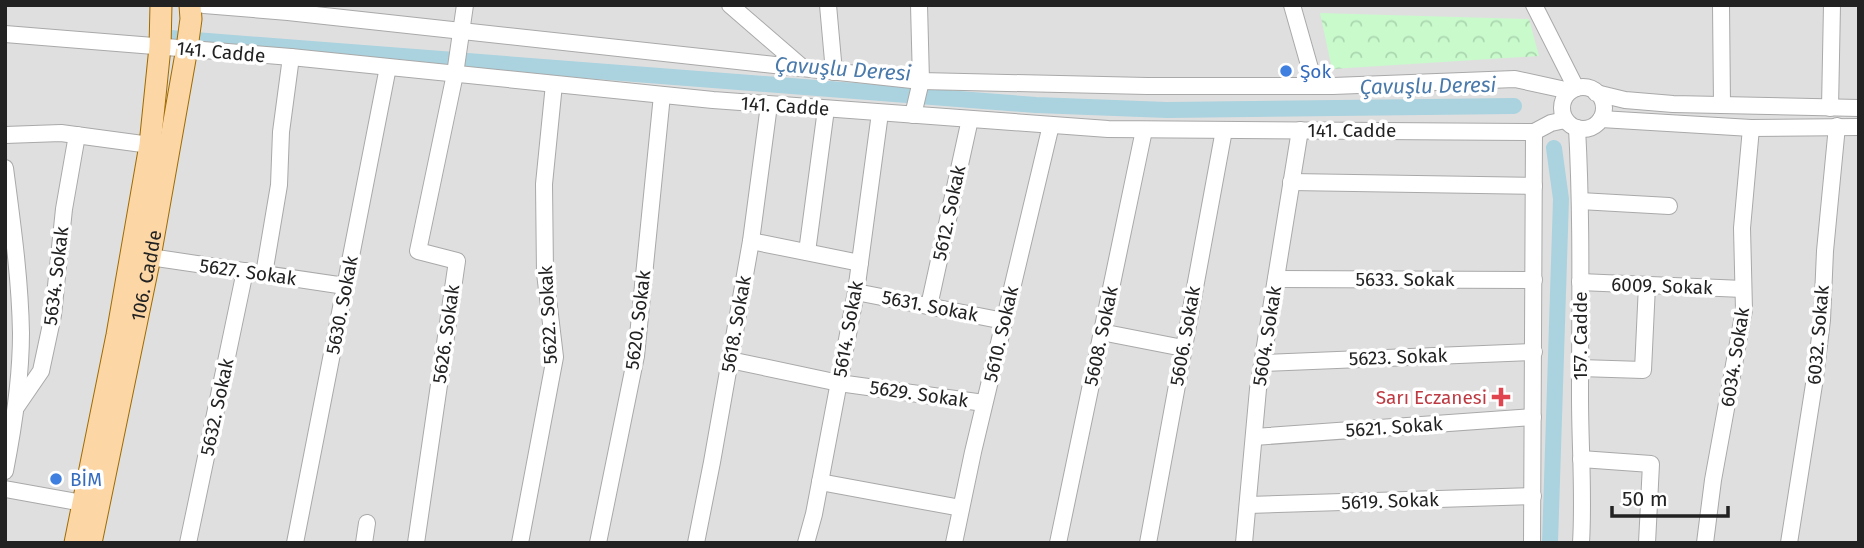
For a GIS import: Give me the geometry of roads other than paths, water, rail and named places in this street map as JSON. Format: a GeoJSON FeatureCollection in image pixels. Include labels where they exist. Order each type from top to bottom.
{"type":"FeatureCollection","features":[{"type":"Feature","properties":{"kind":"main road","name":"106. Cadde"},"geometry":{"type":"LineString","coordinates":[[75,543],[117,335],[150,145],[161,10]]}},
{"type":"Feature","properties":{"kind":"main road","name":"106. Cadde"},"geometry":{"type":"LineString","coordinates":[[91,543],[150,257],[195,10]]}},
{"type":"Feature","properties":{"kind":"street"},"geometry":{"type":"LineString","coordinates":[[455,74],[465,5]]}},
{"type":"Feature","properties":{"kind":"street"},"geometry":{"type":"LineString","coordinates":[[730,5],[803,68]]}},
{"type":"Feature","properties":{"kind":"street"},"geometry":{"type":"LineString","coordinates":[[828,5],[834,72]]}},
{"type":"Feature","properties":{"kind":"street"},"geometry":{"type":"LineString","coordinates":[[913,114],[920,82],[919,5]]}},
{"type":"Feature","properties":{"kind":"street"},"geometry":{"type":"LineString","coordinates":[[1293,5],[1315,86]]}},
{"type":"Feature","properties":{"kind":"street"},"geometry":{"type":"LineString","coordinates":[[1534,5],[1573,90]]}},
{"type":"Feature","properties":{"kind":"street"},"geometry":{"type":"LineString","coordinates":[[1721,5],[1722,105]]}},
{"type":"Feature","properties":{"kind":"street"},"geometry":{"type":"LineString","coordinates":[[1830,108],[1832,5]]}},
{"type":"Feature","properties":{"kind":"street","name":"141. Cadde"},"geometry":{"type":"LineString","coordinates":[[195,10],[248,7],[920,82],[1315,86],[1515,79],[1573,90]]}},
{"type":"Feature","properties":{"kind":"street","name":"141. Cadde"},"geometry":{"type":"LineString","coordinates":[[5,35],[291,57],[826,109],[1108,129],[1534,132],[1551,123],[1571,124]]}},
{"type":"Feature","properties":{"kind":"street"},"geometry":{"type":"LineString","coordinates":[[264,274],[279,185],[281,132],[291,57]]}},
{"type":"Feature","properties":{"kind":"street","name":"5630. Sokak"},"geometry":{"type":"LineString","coordinates":[[295,543],[388,67]]}},
{"type":"Feature","properties":{"kind":"street","name":"5626. Sokak"},"geometry":{"type":"LineString","coordinates":[[416,543],[457,261],[418,251],[455,74]]}},
{"type":"Feature","properties":{"kind":"street","name":"5622. Sokak"},"geometry":{"type":"LineString","coordinates":[[520,543],[555,357],[545,273],[544,184],[554,84]]}},
{"type":"Feature","properties":{"kind":"street"},"geometry":{"type":"LineString","coordinates":[[1601,119],[1601,98],[1591,89],[1573,90],[1563,102],[1562,109],[1571,124],[1584,129],[1601,119],[1751,128],[1859,127]]}},
{"type":"Feature","properties":{"kind":"street"},"geometry":{"type":"LineString","coordinates":[[1597,93],[1625,100],[1673,104],[1859,108]]}},
{"type":"Feature","properties":{"kind":"street","name":"5620. Sokak"},"geometry":{"type":"LineString","coordinates":[[598,543],[636,356],[662,95]]}},
{"type":"Feature","properties":{"kind":"street","name":"5618. Sokak"},"geometry":{"type":"LineString","coordinates":[[696,543],[751,240],[769,104]]}},
{"type":"Feature","properties":{"kind":"street"},"geometry":{"type":"LineString","coordinates":[[807,252],[826,109]]}},
{"type":"Feature","properties":{"kind":"street","name":"5614. Sokak"},"geometry":{"type":"LineString","coordinates":[[806,543],[856,292],[880,113]]}},
{"type":"Feature","properties":{"kind":"street","name":"5612. Sokak"},"geometry":{"type":"LineString","coordinates":[[929,306],[970,119]]}},
{"type":"Feature","properties":{"kind":"street","name":"157. Cadde"},"geometry":{"type":"LineString","coordinates":[[1571,124],[1580,201],[1581,543]]}},
{"type":"Feature","properties":{"kind":"street","name":"5610. Sokak"},"geometry":{"type":"LineString","coordinates":[[954,543],[984,403],[1051,125]]}},
{"type":"Feature","properties":{"kind":"street","name":"6032. Sokak"},"geometry":{"type":"LineString","coordinates":[[1790,543],[1822,320],[1825,251],[1838,126]]}},
{"type":"Feature","properties":{"kind":"street","name":"6034. Sokak"},"geometry":{"type":"LineString","coordinates":[[1705,543],[1713,480],[1744,310],[1742,228],[1751,128]]}},
{"type":"Feature","properties":{"kind":"street","name":"5608. Sokak"},"geometry":{"type":"LineString","coordinates":[[1058,543],[1144,130]]}},
{"type":"Feature","properties":{"kind":"street","name":"5606. Sokak"},"geometry":{"type":"LineString","coordinates":[[1148,543],[1224,130]]}},
{"type":"Feature","properties":{"kind":"street","name":"5604. Sokak"},"geometry":{"type":"LineString","coordinates":[[1244,543],[1262,363],[1300,130]]}},
{"type":"Feature","properties":{"kind":"street"},"geometry":{"type":"LineString","coordinates":[[1532,543],[1534,132]]}},
{"type":"Feature","properties":{"kind":"street"},"geometry":{"type":"LineString","coordinates":[[5,135],[61,133],[150,145]]}},
{"type":"Feature","properties":{"kind":"street","name":"5634. Sokak"},"geometry":{"type":"LineString","coordinates":[[15,408],[41,371],[53,315],[64,209],[77,135]]}},
{"type":"Feature","properties":{"kind":"street"},"geometry":{"type":"LineString","coordinates":[[5,168],[16,255],[12,301],[21,334],[12,379],[15,408],[5,471]]}},
{"type":"Feature","properties":{"kind":"street"},"geometry":{"type":"LineString","coordinates":[[1291,182],[1534,186]]}},
{"type":"Feature","properties":{"kind":"street"},"geometry":{"type":"LineString","coordinates":[[1580,201],[1669,206]]}},
{"type":"Feature","properties":{"kind":"street"},"geometry":{"type":"LineString","coordinates":[[751,240],[860,262]]}},
{"type":"Feature","properties":{"kind":"street","name":"5627. Sokak"},"geometry":{"type":"LineString","coordinates":[[150,257],[345,286]]}},
{"type":"Feature","properties":{"kind":"street","name":"5632. Sokak"},"geometry":{"type":"LineString","coordinates":[[188,543],[245,271]]}},
{"type":"Feature","properties":{"kind":"street","name":"5633. Sokak"},"geometry":{"type":"LineString","coordinates":[[1276,279],[1534,279]]}},
{"type":"Feature","properties":{"kind":"street","name":"6009. Sokak"},"geometry":{"type":"LineString","coordinates":[[1580,282],[1743,289]]}},
{"type":"Feature","properties":{"kind":"street"},"geometry":{"type":"LineString","coordinates":[[1580,368],[1643,370],[1647,285]]}},
{"type":"Feature","properties":{"kind":"street","name":"5631. Sokak"},"geometry":{"type":"LineString","coordinates":[[856,292],[1004,321]]}},
{"type":"Feature","properties":{"kind":"street"},"geometry":{"type":"LineString","coordinates":[[1101,332],[1183,348]]}},
{"type":"Feature","properties":{"kind":"street","name":"5623. Sokak"},"geometry":{"type":"LineString","coordinates":[[1262,363],[1534,352]]}},
{"type":"Feature","properties":{"kind":"street","name":"5629. Sokak"},"geometry":{"type":"LineString","coordinates":[[730,360],[839,383],[984,403]]}},
{"type":"Feature","properties":{"kind":"street","name":"5621. Sokak"},"geometry":{"type":"LineString","coordinates":[[1254,437],[1533,417]]}},
{"type":"Feature","properties":{"kind":"street"},"geometry":{"type":"LineString","coordinates":[[1581,459],[1651,464],[1647,543]]}},
{"type":"Feature","properties":{"kind":"street"},"geometry":{"type":"LineString","coordinates":[[820,482],[961,508]]}},
{"type":"Feature","properties":{"kind":"street"},"geometry":{"type":"LineString","coordinates":[[5,489],[83,503]]}},
{"type":"Feature","properties":{"kind":"street","name":"5619. Sokak"},"geometry":{"type":"LineString","coordinates":[[1248,505],[1533,496]]}},
{"type":"Feature","properties":{"kind":"street"},"geometry":{"type":"LineString","coordinates":[[364,543],[367,523]]}},
{"type":"Feature","properties":{"kind":"waterway","name":"Çavuşlu Deresi"},"geometry":{"type":"LineString","coordinates":[[170,38],[1036,105],[1167,110],[1514,106]]}},
{"type":"Feature","properties":{"kind":"waterway","name":"Çavuşlu Deresi"},"geometry":{"type":"LineString","coordinates":[[1550,543],[1561,199],[1554,148]]}},
{"type":"Feature","properties":{"kind":"place","name":"Şok"},"geometry":{"type":"Point","coordinates":[1286,71]}},
{"type":"Feature","properties":{"kind":"place","name":"Sarı Eczanesi"},"geometry":{"type":"Point","coordinates":[1501,397]}},
{"type":"Feature","properties":{"kind":"place","name":"BİM"},"geometry":{"type":"Point","coordinates":[56,479]}}]}
